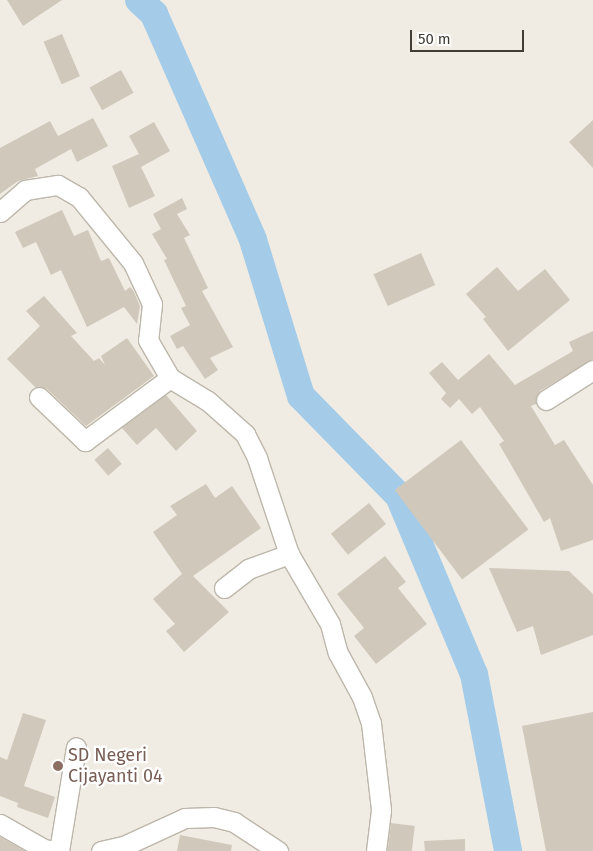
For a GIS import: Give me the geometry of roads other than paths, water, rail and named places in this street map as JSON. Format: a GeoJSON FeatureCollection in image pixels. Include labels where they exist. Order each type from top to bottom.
{"type":"FeatureCollection","features":[{"type":"Feature","properties":{"kind":"street"},"geometry":{"type":"LineString","coordinates":[[0,212],[26,190],[58,185],[79,196],[133,263],[152,304],[148,340],[170,378],[208,401],[245,434],[257,458],[289,554],[330,624],[338,653],[362,697],[371,724],[381,810],[376,851]]}},
{"type":"Feature","properties":{"kind":"street"},"geometry":{"type":"LineString","coordinates":[[546,400],[593,370]]}},
{"type":"Feature","properties":{"kind":"street"},"geometry":{"type":"LineString","coordinates":[[39,398],[84,441],[170,378]]}},
{"type":"Feature","properties":{"kind":"street"},"geometry":{"type":"LineString","coordinates":[[224,588],[248,569],[289,554]]}},
{"type":"Feature","properties":{"kind":"street"},"geometry":{"type":"LineString","coordinates":[[60,851],[76,747]]}},
{"type":"Feature","properties":{"kind":"street"},"geometry":{"type":"LineString","coordinates":[[101,851],[126,844],[185,818],[214,817],[234,822],[278,851]]}},
{"type":"Feature","properties":{"kind":"street"},"geometry":{"type":"LineString","coordinates":[[0,824],[44,849],[55,851]]}},
{"type":"Feature","properties":{"kind":"waterway"},"geometry":{"type":"LineString","coordinates":[[139,0],[154,14],[253,240],[301,396],[399,496],[474,674],[508,851]]}},
{"type":"Feature","properties":{"kind":"place","name":"SD Negeri Cijayanti 04"},"geometry":{"type":"Point","coordinates":[58,766]}}]}
